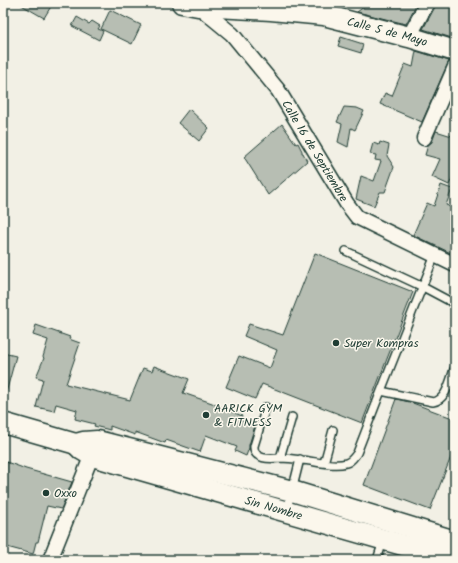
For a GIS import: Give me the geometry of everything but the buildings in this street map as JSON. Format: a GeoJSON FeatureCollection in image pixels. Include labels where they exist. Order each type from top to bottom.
{"type":"FeatureCollection","features":[{"type":"Feature","properties":{"kind":"main road","name":"Calle 5 de Mayo"},"geometry":{"type":"LineString","coordinates":[[193,4],[325,9],[455,51]]}},
{"type":"Feature","properties":{"kind":"main road"},"geometry":{"type":"LineString","coordinates":[[3,423],[76,444],[82,450],[95,449]]}},
{"type":"Feature","properties":{"kind":"main road","name":"Sin Nombre"},"geometry":{"type":"LineString","coordinates":[[95,449],[292,491],[447,550]]}},
{"type":"Feature","properties":{"kind":"main road","name":"Sin Nombre"},"geometry":{"type":"LineString","coordinates":[[95,449],[286,511],[384,539],[447,550]]}},
{"type":"Feature","properties":{"kind":"street"},"geometry":{"type":"LineString","coordinates":[[409,37],[427,3]]}},
{"type":"Feature","properties":{"kind":"street","name":"Calle 16 de Septiembre"},"geometry":{"type":"LineString","coordinates":[[193,4],[232,34],[278,90],[356,217],[455,265]]}},
{"type":"Feature","properties":{"kind":"street"},"geometry":{"type":"LineString","coordinates":[[424,138],[455,66]]}},
{"type":"Feature","properties":{"kind":"street"},"geometry":{"type":"LineString","coordinates":[[50,560],[95,449]]}},
{"type":"Feature","properties":{"kind":"lane"},"geometry":{"type":"LineString","coordinates":[[346,251],[455,304]]}},
{"type":"Feature","properties":{"kind":"lane"},"geometry":{"type":"LineString","coordinates":[[266,407],[254,446],[255,454],[261,458],[300,459],[341,464],[348,463],[353,459],[357,453],[382,391],[435,255]]}},
{"type":"Feature","properties":{"kind":"lane"},"geometry":{"type":"LineString","coordinates":[[382,391],[410,398],[433,402],[438,401],[442,398],[455,367]]}},
{"type":"Feature","properties":{"kind":"lane"},"geometry":{"type":"LineString","coordinates":[[280,458],[292,417]]}},
{"type":"Feature","properties":{"kind":"lane"},"geometry":{"type":"LineString","coordinates":[[324,463],[333,430]]}},
{"type":"Feature","properties":{"kind":"lane"},"geometry":{"type":"LineString","coordinates":[[286,511],[300,459]]}},
{"type":"Feature","properties":{"kind":"lane"},"geometry":{"type":"LineString","coordinates":[[377,560],[384,539]]}},
{"type":"Feature","properties":{"kind":"place","name":"Super Kompras"},"geometry":{"type":"Point","coordinates":[336,343]}},
{"type":"Feature","properties":{"kind":"place","name":"AARICK GYM & FITNESS"},"geometry":{"type":"Point","coordinates":[206,415]}},
{"type":"Feature","properties":{"kind":"place","name":"Oxxo"},"geometry":{"type":"Point","coordinates":[46,493]}}]}
